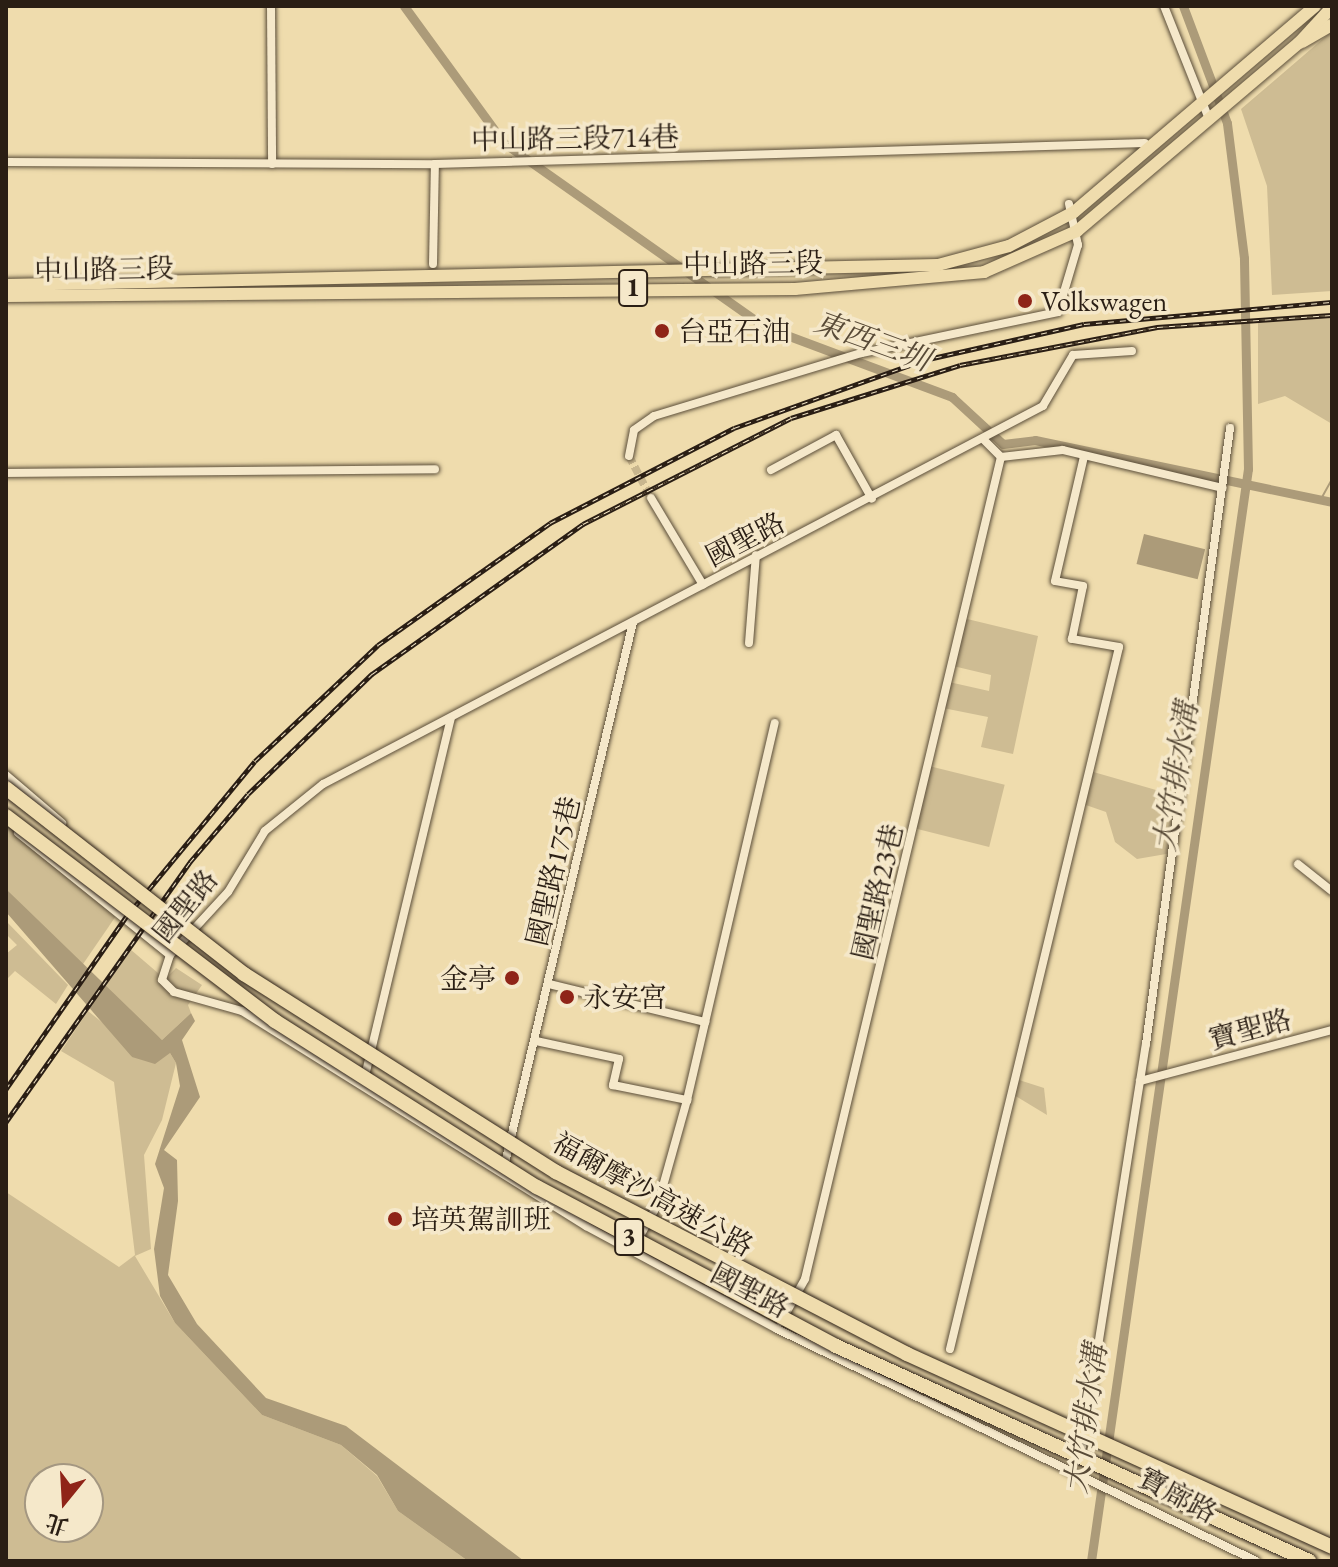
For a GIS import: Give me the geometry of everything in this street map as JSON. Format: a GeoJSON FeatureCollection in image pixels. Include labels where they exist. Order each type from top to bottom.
{"type":"FeatureCollection","features":[{"type":"Feature","properties":{"kind":"highway","name":"福爾摩沙高速公路"},"geometry":{"type":"LineString","coordinates":[[6,788],[244,974],[556,1172],[907,1354],[1332,1547]]}},
{"type":"Feature","properties":{"kind":"highway","name":"福爾摩沙高速公路"},"geometry":{"type":"LineString","coordinates":[[6,819],[275,1021],[537,1187],[836,1346],[1309,1561]]}},
{"type":"Feature","properties":{"kind":"main road","name":"1"},"geometry":{"type":"LineString","coordinates":[[1205,112],[1236,76],[1315,6]]}},
{"type":"Feature","properties":{"kind":"main road","name":"1"},"geometry":{"type":"LineString","coordinates":[[1205,112],[1246,88],[1299,43],[1332,7]]}},
{"type":"Feature","properties":{"kind":"main road","name":"1"},"geometry":{"type":"LineString","coordinates":[[1299,43],[1332,25]]}},
{"type":"Feature","properties":{"kind":"main road","name":"中山路三段"},"geometry":{"type":"LineString","coordinates":[[6,296],[245,296],[794,267],[938,265],[1009,246],[1072,208],[1205,112]]}},
{"type":"Feature","properties":{"kind":"main road","name":"中山路三段"},"geometry":{"type":"LineString","coordinates":[[6,285],[536,282],[795,293],[984,272],[1077,231],[1205,112]]}},
{"type":"Feature","properties":{"kind":"main road"},"geometry":{"type":"LineString","coordinates":[[794,267],[795,293]]}},
{"type":"Feature","properties":{"kind":"street"},"geometry":{"type":"LineString","coordinates":[[271,6],[272,164]]}},
{"type":"Feature","properties":{"kind":"street"},"geometry":{"type":"LineString","coordinates":[[1164,6],[1205,112]]}},
{"type":"Feature","properties":{"kind":"street","name":"中山路三段714巷"},"geometry":{"type":"LineString","coordinates":[[6,162],[435,164],[1145,143]]}},
{"type":"Feature","properties":{"kind":"street"},"geometry":{"type":"LineString","coordinates":[[433,264],[435,164]]}},
{"type":"Feature","properties":{"kind":"street"},"geometry":{"type":"LineString","coordinates":[[629,456],[634,430],[654,416],[862,353],[1058,312],[1077,231],[1072,208]]}},
{"type":"Feature","properties":{"kind":"street","name":"國聖路"},"geometry":{"type":"LineString","coordinates":[[1078,1468],[777,1329],[632,1251],[502,1175],[242,1011],[165,988],[170,955],[287,809],[756,555],[872,499],[1043,406],[1073,355],[1132,351]]}},
{"type":"Feature","properties":{"kind":"street"},"geometry":{"type":"LineString","coordinates":[[1078,1468],[1140,1081],[1230,428]]}},
{"type":"Feature","properties":{"kind":"street"},"geometry":{"type":"LineString","coordinates":[[771,470],[836,435],[872,499]]}},
{"type":"Feature","properties":{"kind":"street"},"geometry":{"type":"LineString","coordinates":[[983,439],[1001,457],[1044,449],[1223,488]]}},
{"type":"Feature","properties":{"kind":"street"},"geometry":{"type":"LineString","coordinates":[[950,1349],[1119,647],[1072,639],[1083,586],[1055,581],[1084,456]]}},
{"type":"Feature","properties":{"kind":"street","name":"國聖路23巷"},"geometry":{"type":"LineString","coordinates":[[777,1329],[805,1279],[1001,457]]}},
{"type":"Feature","properties":{"kind":"street"},"geometry":{"type":"LineString","coordinates":[[6,473],[435,469]]}},
{"type":"Feature","properties":{"kind":"street"},"geometry":{"type":"LineString","coordinates":[[651,498],[703,585]]}},
{"type":"Feature","properties":{"kind":"street"},"geometry":{"type":"LineString","coordinates":[[749,643],[756,555]]}},
{"type":"Feature","properties":{"kind":"street","name":"國聖路175巷"},"geometry":{"type":"LineString","coordinates":[[502,1175],[633,622]]}},
{"type":"Feature","properties":{"kind":"street"},"geometry":{"type":"LineString","coordinates":[[362,1088],[451,718]]}},
{"type":"Feature","properties":{"kind":"street"},"geometry":{"type":"LineString","coordinates":[[632,1251],[658,1204],[687,1100],[775,723]]}},
{"type":"Feature","properties":{"kind":"street"},"geometry":{"type":"LineString","coordinates":[[6,775],[62,823]]}},
{"type":"Feature","properties":{"kind":"street"},"geometry":{"type":"LineString","coordinates":[[6,819],[170,955]]}},
{"type":"Feature","properties":{"kind":"street"},"geometry":{"type":"LineString","coordinates":[[1298,864],[1332,891]]}},
{"type":"Feature","properties":{"kind":"street"},"geometry":{"type":"LineString","coordinates":[[549,984],[705,1022]]}},
{"type":"Feature","properties":{"kind":"street","name":"寶聖路"},"geometry":{"type":"LineString","coordinates":[[1140,1081],[1332,1030]]}},
{"type":"Feature","properties":{"kind":"street"},"geometry":{"type":"LineString","coordinates":[[536,1041],[619,1059],[613,1085],[687,1100]]}},
{"type":"Feature","properties":{"kind":"street","name":"寶廍路"},"geometry":{"type":"LineString","coordinates":[[1078,1468],[1256,1561]]}},
{"type":"Feature","properties":{"kind":"shaded area"},"geometry":{"type":"Polygon","coordinates":[[[1332,31],[1332,291],[1272,295],[1267,186],[1241,109],[1332,31]]]}},
{"type":"Feature","properties":{"kind":"shaded area"},"geometry":{"type":"Polygon","coordinates":[[[1332,318],[1332,424],[1285,396],[1258,404],[1258,323],[1332,318]]]}},
{"type":"Feature","properties":{"kind":"shaded area"},"geometry":{"type":"Polygon","coordinates":[[[1144,534],[1205,549],[1198,579],[1137,564],[1144,534]]]}},
{"type":"Feature","properties":{"kind":"shaded area"},"geometry":{"type":"Polygon","coordinates":[[[963,618],[1038,636],[1013,754],[981,747],[988,717],[943,708],[949,682],[989,691],[991,675],[953,666],[963,618]]]}},
{"type":"Feature","properties":{"kind":"shaded area"},"geometry":{"type":"Polygon","coordinates":[[[929,766],[1005,785],[989,847],[914,828],[929,766]]]}},
{"type":"Feature","properties":{"kind":"shaded area"},"geometry":{"type":"Polygon","coordinates":[[[1090,771],[1163,792],[1178,775],[1172,853],[1137,859],[1115,842],[1106,812],[1083,804],[1090,771]]]}},
{"type":"Feature","properties":{"kind":"shaded area"},"geometry":{"type":"Polygon","coordinates":[[[6,817],[118,913],[81,967],[6,889],[6,817]]]}},
{"type":"Feature","properties":{"kind":"shaded area"},"geometry":{"type":"Polygon","coordinates":[[[6,889],[162,1040],[191,1013],[195,1021],[182,1040],[200,1097],[164,1150],[177,1160],[178,1201],[168,1275],[197,1324],[266,1398],[346,1426],[524,1561],[468,1561],[398,1511],[377,1475],[341,1445],[262,1415],[175,1323],[160,1296],[154,1249],[164,1188],[155,1164],[180,1086],[176,1063],[170,1053],[155,1064],[132,1057],[6,912],[6,889]]]}},
{"type":"Feature","properties":{"kind":"shaded area"},"geometry":{"type":"Polygon","coordinates":[[[6,921],[68,985],[56,1004],[15,971],[6,980],[6,954],[17,945],[6,934],[6,921]]]}},
{"type":"Feature","properties":{"kind":"shaded area"},"geometry":{"type":"Polygon","coordinates":[[[130,949],[165,979],[176,968],[202,985],[188,1005],[191,1013],[162,1040],[102,990],[130,949]]]}},
{"type":"Feature","properties":{"kind":"shaded area"},"geometry":{"type":"Polygon","coordinates":[[[88,1011],[124,1040],[132,1057],[170,1053],[176,1063],[162,1120],[144,1155],[151,1249],[135,1256],[175,1323],[262,1415],[341,1445],[377,1476],[398,1511],[468,1561],[6,1561],[6,1192],[119,1267],[135,1255],[114,1082],[61,1051],[88,1011]]]}},
{"type":"Feature","properties":{"kind":"shaded area"},"geometry":{"type":"Polygon","coordinates":[[[1019,1080],[1044,1088],[1047,1115],[1014,1095],[1019,1080]]]}},
{"type":"Feature","properties":{"kind":"waterway","name":"東西三圳"},"geometry":{"type":"LineString","coordinates":[[404,6],[504,143],[765,327],[952,397],[1003,444],[1035,440],[1332,502]]}},
{"type":"Feature","properties":{"kind":"waterway","name":"大竹排水溝"},"geometry":{"type":"LineString","coordinates":[[1091,1561],[1248,469],[1244,258],[1227,123],[1183,6]]}},
{"type":"Feature","properties":{"kind":"waterway"},"geometry":{"type":"LineString","coordinates":[[1321,499],[1332,479]]}},
{"type":"Feature","properties":{"kind":"tunnel"},"geometry":{"type":"LineString","coordinates":[[629,456],[651,498]]}},
{"type":"Feature","properties":{"kind":"railway"},"geometry":{"type":"LineString","coordinates":[[6,1089],[126,917],[255,761],[378,645],[550,523],[734,428],[924,360],[1084,324],[1332,302]]}},
{"type":"Feature","properties":{"kind":"railway"},"geometry":{"type":"LineString","coordinates":[[6,1122],[190,862],[248,794],[372,674],[583,524],[791,418],[960,365],[1157,327],[1332,315]]}},
{"type":"Feature","properties":{"kind":"place","name":"Volkswagen"},"geometry":{"type":"Point","coordinates":[1025,301]}},
{"type":"Feature","properties":{"kind":"place","name":"台亞石油"},"geometry":{"type":"Point","coordinates":[662,331]}},
{"type":"Feature","properties":{"kind":"place","name":"金亭"},"geometry":{"type":"Point","coordinates":[512,978]}},
{"type":"Feature","properties":{"kind":"place","name":"永安宮"},"geometry":{"type":"Point","coordinates":[567,997]}},
{"type":"Feature","properties":{"kind":"place","name":"培英駕訓班"},"geometry":{"type":"Point","coordinates":[395,1219]}}]}
